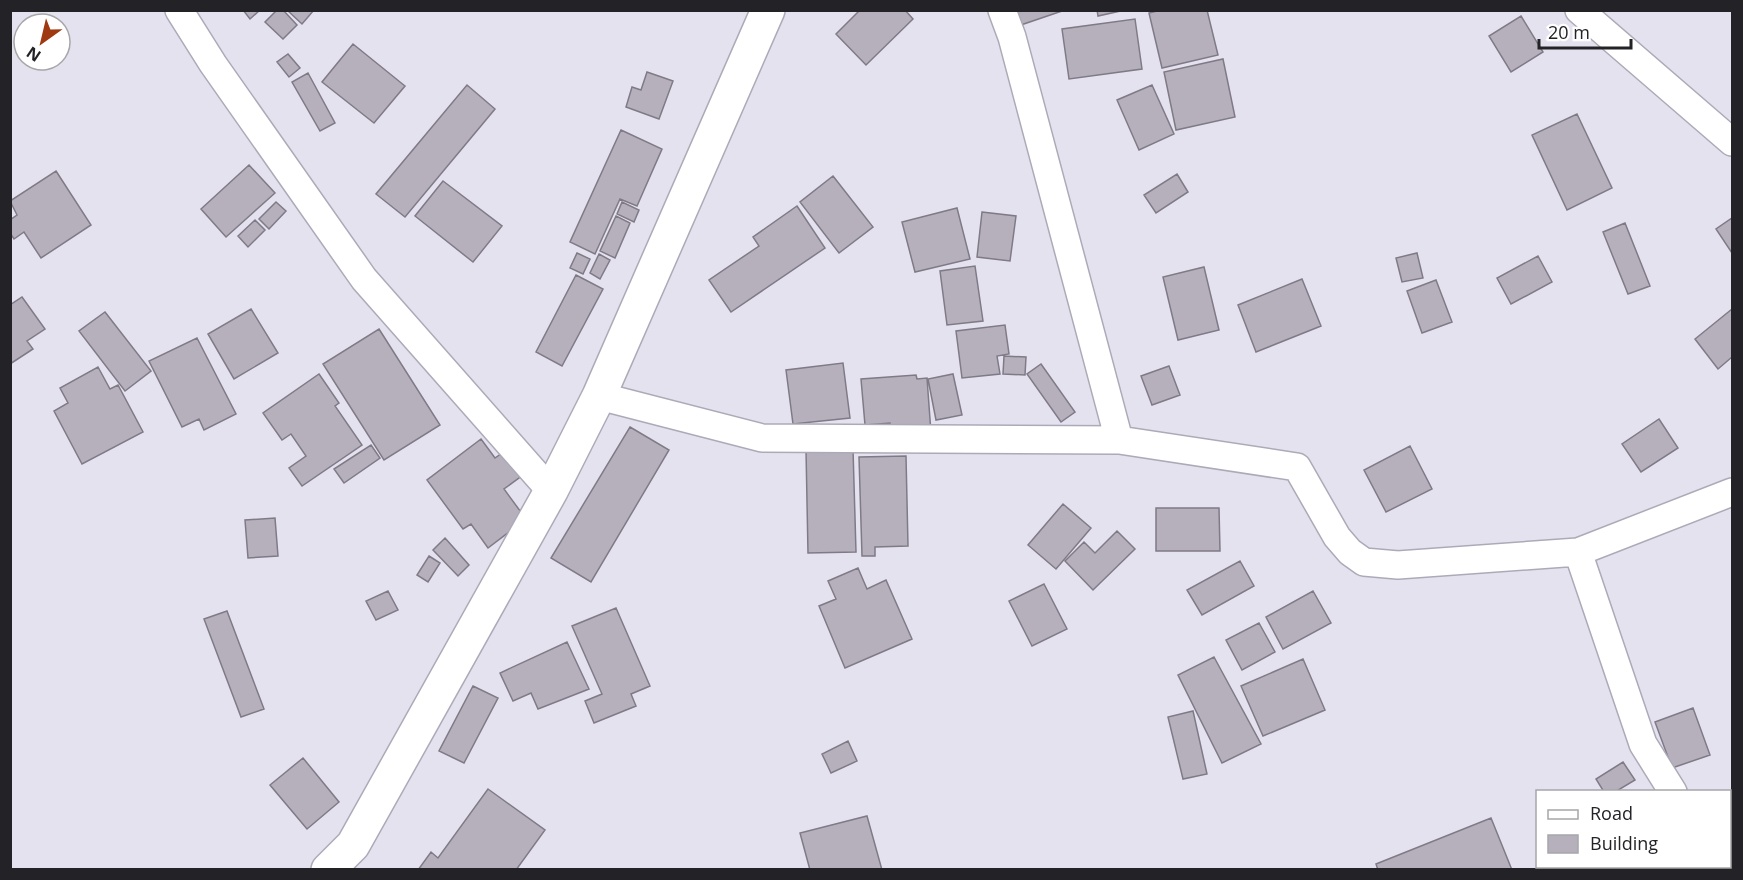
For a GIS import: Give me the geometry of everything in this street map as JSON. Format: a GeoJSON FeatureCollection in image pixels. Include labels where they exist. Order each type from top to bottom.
{"type":"FeatureCollection","features":[{"type":"Feature","properties":{"kind":"street"},"geometry":{"type":"LineString","coordinates":[[179,10],[213,64],[364,279],[551,491]]}},
{"type":"Feature","properties":{"kind":"street"},"geometry":{"type":"LineString","coordinates":[[328,870],[353,845],[551,491],[599,396],[768,10]]}},
{"type":"Feature","properties":{"kind":"street"},"geometry":{"type":"LineString","coordinates":[[1002,10],[1012,37],[1119,440]]}},
{"type":"Feature","properties":{"kind":"street"},"geometry":{"type":"LineString","coordinates":[[1579,10],[1732,142]]}},
{"type":"Feature","properties":{"kind":"street"},"geometry":{"type":"LineString","coordinates":[[599,396],[762,438],[1119,440],[1297,467],[1337,537],[1350,552],[1364,562],[1398,565],[1578,552],[1732,492]]}},
{"type":"Feature","properties":{"kind":"street"},"geometry":{"type":"LineString","coordinates":[[1578,552],[1643,744],[1671,790]]}},
{"type":"Feature","properties":{"kind":"building"},"geometry":{"type":"Polygon","coordinates":[[[243,10],[260,10],[250,19],[243,10]]]}},
{"type":"Feature","properties":{"kind":"building"},"geometry":{"type":"Polygon","coordinates":[[[277,10],[283,10],[297,25],[283,39],[265,22],[277,10]]]}},
{"type":"Feature","properties":{"kind":"building"},"geometry":{"type":"Polygon","coordinates":[[[287,10],[314,10],[302,24],[287,10]]]}},
{"type":"Feature","properties":{"kind":"building"},"geometry":{"type":"Polygon","coordinates":[[[860,10],[905,10],[913,19],[866,65],[836,34],[860,10]]]}},
{"type":"Feature","properties":{"kind":"building"},"geometry":{"type":"Polygon","coordinates":[[[1009,10],[1065,10],[1015,27],[1009,10]]]}},
{"type":"Feature","properties":{"kind":"building"},"geometry":{"type":"Polygon","coordinates":[[[1097,10],[1125,10],[1098,16],[1097,10]]]}},
{"type":"Feature","properties":{"kind":"building"},"geometry":{"type":"Polygon","coordinates":[[[1161,10],[1207,10],[1218,55],[1162,68],[1149,13],[1161,10]]]}},
{"type":"Feature","properties":{"kind":"building"},"geometry":{"type":"Polygon","coordinates":[[[1521,16],[1543,52],[1511,72],[1489,36],[1521,16]]]}},
{"type":"Feature","properties":{"kind":"building"},"geometry":{"type":"Polygon","coordinates":[[[1135,19],[1142,69],[1069,79],[1062,29],[1135,19]]]}},
{"type":"Feature","properties":{"kind":"building"},"geometry":{"type":"Polygon","coordinates":[[[353,44],[405,86],[374,123],[322,82],[353,44]]]}},
{"type":"Feature","properties":{"kind":"building"},"geometry":{"type":"Polygon","coordinates":[[[288,54],[300,68],[289,77],[277,62],[288,54]]]}},
{"type":"Feature","properties":{"kind":"building"},"geometry":{"type":"Polygon","coordinates":[[[1223,59],[1235,117],[1176,130],[1164,72],[1223,59]]]}},
{"type":"Feature","properties":{"kind":"building"},"geometry":{"type":"Polygon","coordinates":[[[647,72],[673,81],[659,119],[626,107],[632,87],[641,90],[647,72]]]}},
{"type":"Feature","properties":{"kind":"building"},"geometry":{"type":"Polygon","coordinates":[[[308,73],[335,123],[320,131],[292,82],[308,73]]]}},
{"type":"Feature","properties":{"kind":"building"},"geometry":{"type":"Polygon","coordinates":[[[467,85],[495,109],[405,217],[376,194],[467,85]]]}},
{"type":"Feature","properties":{"kind":"building"},"geometry":{"type":"Polygon","coordinates":[[[1152,85],[1174,134],[1139,150],[1117,100],[1152,85]]]}},
{"type":"Feature","properties":{"kind":"building"},"geometry":{"type":"Polygon","coordinates":[[[1577,114],[1612,188],[1567,210],[1532,135],[1577,114]]]}},
{"type":"Feature","properties":{"kind":"building"},"geometry":{"type":"Polygon","coordinates":[[[621,130],[662,149],[637,206],[620,199],[595,254],[570,242],[621,130]]]}},
{"type":"Feature","properties":{"kind":"building"},"geometry":{"type":"Polygon","coordinates":[[[249,165],[275,193],[226,237],[201,209],[249,165]]]}},
{"type":"Feature","properties":{"kind":"building"},"geometry":{"type":"Polygon","coordinates":[[[56,171],[91,225],[41,258],[24,232],[14,239],[10,233],[10,220],[17,215],[10,201],[56,171]]]}},
{"type":"Feature","properties":{"kind":"building"},"geometry":{"type":"Polygon","coordinates":[[[1177,174],[1188,192],[1156,213],[1144,195],[1177,174]]]}},
{"type":"Feature","properties":{"kind":"building"},"geometry":{"type":"Polygon","coordinates":[[[833,176],[873,227],[839,253],[800,202],[833,176]]]}},
{"type":"Feature","properties":{"kind":"building"},"geometry":{"type":"Polygon","coordinates":[[[443,181],[502,226],[473,262],[415,216],[443,181]]]}},
{"type":"Feature","properties":{"kind":"building"},"geometry":{"type":"Polygon","coordinates":[[[276,202],[286,211],[269,229],[259,219],[276,202]]]}},
{"type":"Feature","properties":{"kind":"building"},"geometry":{"type":"Polygon","coordinates":[[[622,202],[639,210],[634,222],[617,214],[622,202]]]}},
{"type":"Feature","properties":{"kind":"building"},"geometry":{"type":"Polygon","coordinates":[[[797,206],[825,248],[731,312],[709,280],[759,246],[753,237],[797,206]]]}},
{"type":"Feature","properties":{"kind":"building"},"geometry":{"type":"Polygon","coordinates":[[[957,208],[970,259],[915,272],[902,222],[957,208]]]}},
{"type":"Feature","properties":{"kind":"building"},"geometry":{"type":"Polygon","coordinates":[[[982,212],[1016,216],[1010,261],[977,257],[982,212]]]}},
{"type":"Feature","properties":{"kind":"building"},"geometry":{"type":"Polygon","coordinates":[[[616,216],[630,223],[615,258],[600,251],[616,216]]]}},
{"type":"Feature","properties":{"kind":"building"},"geometry":{"type":"Polygon","coordinates":[[[1732,218],[1732,253],[1716,229],[1732,218]]]}},
{"type":"Feature","properties":{"kind":"building"},"geometry":{"type":"Polygon","coordinates":[[[255,220],[265,230],[248,247],[238,236],[255,220]]]}},
{"type":"Feature","properties":{"kind":"building"},"geometry":{"type":"Polygon","coordinates":[[[1625,223],[1650,286],[1628,294],[1603,232],[1625,223]]]}},
{"type":"Feature","properties":{"kind":"building"},"geometry":{"type":"Polygon","coordinates":[[[577,253],[590,259],[583,274],[570,268],[577,253]]]}},
{"type":"Feature","properties":{"kind":"building"},"geometry":{"type":"Polygon","coordinates":[[[1417,253],[1423,278],[1402,282],[1396,258],[1417,253]]]}},
{"type":"Feature","properties":{"kind":"building"},"geometry":{"type":"Polygon","coordinates":[[[599,254],[610,260],[600,279],[590,273],[599,254]]]}},
{"type":"Feature","properties":{"kind":"building"},"geometry":{"type":"Polygon","coordinates":[[[1538,256],[1552,282],[1511,304],[1497,278],[1538,256]]]}},
{"type":"Feature","properties":{"kind":"building"},"geometry":{"type":"Polygon","coordinates":[[[975,266],[983,321],[947,325],[940,271],[975,266]]]}},
{"type":"Feature","properties":{"kind":"building"},"geometry":{"type":"Polygon","coordinates":[[[1204,267],[1219,330],[1178,340],[1163,277],[1204,267]]]}},
{"type":"Feature","properties":{"kind":"building"},"geometry":{"type":"Polygon","coordinates":[[[576,275],[603,289],[562,366],[536,352],[576,275]]]}},
{"type":"Feature","properties":{"kind":"building"},"geometry":{"type":"Polygon","coordinates":[[[1302,279],[1321,326],[1256,352],[1238,305],[1302,279]]]}},
{"type":"Feature","properties":{"kind":"building"},"geometry":{"type":"Polygon","coordinates":[[[1436,280],[1452,322],[1422,333],[1407,291],[1436,280]]]}},
{"type":"Feature","properties":{"kind":"building"},"geometry":{"type":"Polygon","coordinates":[[[22,297],[45,329],[27,341],[33,349],[10,364],[10,305],[22,297]]]}},
{"type":"Feature","properties":{"kind":"building"},"geometry":{"type":"Polygon","coordinates":[[[251,309],[278,353],[234,379],[208,334],[251,309]]]}},
{"type":"Feature","properties":{"kind":"building"},"geometry":{"type":"Polygon","coordinates":[[[1732,309],[1732,357],[1718,369],[1695,339],[1732,309]]]}},
{"type":"Feature","properties":{"kind":"building"},"geometry":{"type":"Polygon","coordinates":[[[105,312],[151,371],[125,391],[79,331],[105,312]]]}},
{"type":"Feature","properties":{"kind":"building"},"geometry":{"type":"Polygon","coordinates":[[[1005,325],[1009,354],[997,356],[1000,374],[962,378],[956,331],[1005,325]]]}},
{"type":"Feature","properties":{"kind":"building"},"geometry":{"type":"Polygon","coordinates":[[[379,329],[440,425],[384,460],[323,364],[379,329]]]}},
{"type":"Feature","properties":{"kind":"building"},"geometry":{"type":"Polygon","coordinates":[[[197,338],[236,414],[204,430],[199,419],[182,427],[149,361],[197,338]]]}},
{"type":"Feature","properties":{"kind":"building"},"geometry":{"type":"Polygon","coordinates":[[[1004,356],[1026,357],[1025,375],[1003,374],[1004,356]]]}},
{"type":"Feature","properties":{"kind":"building"},"geometry":{"type":"Polygon","coordinates":[[[843,363],[850,418],[793,424],[786,370],[843,363]]]}},
{"type":"Feature","properties":{"kind":"building"},"geometry":{"type":"Polygon","coordinates":[[[1041,364],[1075,412],[1061,422],[1027,374],[1041,364]]]}},
{"type":"Feature","properties":{"kind":"building"},"geometry":{"type":"Polygon","coordinates":[[[1169,366],[1180,395],[1152,405],[1141,376],[1169,366]]]}},
{"type":"Feature","properties":{"kind":"building"},"geometry":{"type":"Polygon","coordinates":[[[98,367],[110,389],[118,385],[143,432],[82,464],[54,411],[68,403],[60,388],[98,367]]]}},
{"type":"Feature","properties":{"kind":"building"},"geometry":{"type":"Polygon","coordinates":[[[319,374],[339,403],[335,406],[362,445],[302,486],[289,468],[306,456],[291,434],[282,440],[263,413],[319,374]]]}},
{"type":"Feature","properties":{"kind":"building"},"geometry":{"type":"Polygon","coordinates":[[[953,374],[962,415],[936,420],[928,379],[953,374]]]}},
{"type":"Feature","properties":{"kind":"building"},"geometry":{"type":"Polygon","coordinates":[[[916,375],[917,379],[927,378],[931,433],[891,436],[890,423],[865,425],[861,379],[916,375]]]}},
{"type":"Feature","properties":{"kind":"building"},"geometry":{"type":"Polygon","coordinates":[[[1659,419],[1678,448],[1641,472],[1622,444],[1659,419]]]}},
{"type":"Feature","properties":{"kind":"building"},"geometry":{"type":"Polygon","coordinates":[[[630,427],[669,450],[591,582],[551,558],[630,427]]]}},
{"type":"Feature","properties":{"kind":"building"},"geometry":{"type":"Polygon","coordinates":[[[481,439],[495,458],[505,451],[523,475],[504,489],[526,519],[488,548],[471,524],[463,529],[427,480],[481,439]]]}},
{"type":"Feature","properties":{"kind":"building"},"geometry":{"type":"Polygon","coordinates":[[[371,445],[380,458],[344,483],[334,469],[371,445]]]}},
{"type":"Feature","properties":{"kind":"building"},"geometry":{"type":"Polygon","coordinates":[[[1410,446],[1432,489],[1386,512],[1364,470],[1410,446]]]}},
{"type":"Feature","properties":{"kind":"building"},"geometry":{"type":"Polygon","coordinates":[[[853,449],[856,552],[808,553],[806,450],[853,449]]]}},
{"type":"Feature","properties":{"kind":"building"},"geometry":{"type":"Polygon","coordinates":[[[906,456],[908,546],[875,547],[875,556],[862,556],[859,457],[906,456]]]}},
{"type":"Feature","properties":{"kind":"building"},"geometry":{"type":"Polygon","coordinates":[[[1063,504],[1091,528],[1056,569],[1028,545],[1063,504]]]}},
{"type":"Feature","properties":{"kind":"building"},"geometry":{"type":"Polygon","coordinates":[[[1156,508],[1219,508],[1220,551],[1156,551],[1156,508]]]}},
{"type":"Feature","properties":{"kind":"building"},"geometry":{"type":"Polygon","coordinates":[[[275,518],[278,556],[248,558],[245,520],[275,518]]]}},
{"type":"Feature","properties":{"kind":"building"},"geometry":{"type":"Polygon","coordinates":[[[1117,531],[1135,549],[1093,590],[1065,561],[1084,542],[1095,553],[1117,531]]]}},
{"type":"Feature","properties":{"kind":"building"},"geometry":{"type":"Polygon","coordinates":[[[445,538],[469,565],[458,576],[433,550],[445,538]]]}},
{"type":"Feature","properties":{"kind":"building"},"geometry":{"type":"Polygon","coordinates":[[[429,556],[440,563],[428,582],[417,575],[429,556]]]}},
{"type":"Feature","properties":{"kind":"building"},"geometry":{"type":"Polygon","coordinates":[[[1240,561],[1254,586],[1202,615],[1187,590],[1240,561]]]}},
{"type":"Feature","properties":{"kind":"building"},"geometry":{"type":"Polygon","coordinates":[[[858,568],[867,589],[886,580],[912,639],[845,668],[819,606],[836,599],[828,581],[858,568]]]}},
{"type":"Feature","properties":{"kind":"building"},"geometry":{"type":"Polygon","coordinates":[[[1044,584],[1067,629],[1032,646],[1009,601],[1044,584]]]}},
{"type":"Feature","properties":{"kind":"building"},"geometry":{"type":"Polygon","coordinates":[[[388,591],[398,610],[376,620],[366,601],[388,591]]]}},
{"type":"Feature","properties":{"kind":"building"},"geometry":{"type":"Polygon","coordinates":[[[1313,591],[1331,623],[1283,649],[1266,617],[1313,591]]]}},
{"type":"Feature","properties":{"kind":"building"},"geometry":{"type":"Polygon","coordinates":[[[616,608],[650,686],[631,694],[636,706],[594,723],[585,701],[602,694],[572,626],[616,608]]]}},
{"type":"Feature","properties":{"kind":"building"},"geometry":{"type":"Polygon","coordinates":[[[227,611],[264,709],[241,717],[204,619],[227,611]]]}},
{"type":"Feature","properties":{"kind":"building"},"geometry":{"type":"Polygon","coordinates":[[[1259,623],[1275,652],[1242,670],[1226,640],[1259,623]]]}},
{"type":"Feature","properties":{"kind":"building"},"geometry":{"type":"Polygon","coordinates":[[[567,642],[589,689],[538,709],[531,693],[513,701],[500,673],[567,642]]]}},
{"type":"Feature","properties":{"kind":"building"},"geometry":{"type":"Polygon","coordinates":[[[1214,657],[1261,744],[1222,763],[1178,675],[1214,657]]]}},
{"type":"Feature","properties":{"kind":"building"},"geometry":{"type":"Polygon","coordinates":[[[1303,659],[1325,710],[1263,736],[1241,686],[1303,659]]]}},
{"type":"Feature","properties":{"kind":"building"},"geometry":{"type":"Polygon","coordinates":[[[473,686],[498,698],[464,763],[439,751],[473,686]]]}},
{"type":"Feature","properties":{"kind":"building"},"geometry":{"type":"Polygon","coordinates":[[[1693,708],[1710,755],[1672,768],[1655,722],[1693,708]]]}},
{"type":"Feature","properties":{"kind":"building"},"geometry":{"type":"Polygon","coordinates":[[[1193,711],[1207,774],[1183,779],[1168,717],[1193,711]]]}},
{"type":"Feature","properties":{"kind":"building"},"geometry":{"type":"Polygon","coordinates":[[[848,741],[857,761],[831,773],[822,754],[848,741]]]}},
{"type":"Feature","properties":{"kind":"building"},"geometry":{"type":"Polygon","coordinates":[[[303,758],[339,802],[307,829],[270,785],[303,758]]]}},
{"type":"Feature","properties":{"kind":"building"},"geometry":{"type":"Polygon","coordinates":[[[1623,762],[1635,780],[1618,790],[1603,790],[1596,779],[1623,762]]]}},
{"type":"Feature","properties":{"kind":"building"},"geometry":{"type":"Polygon","coordinates":[[[488,789],[545,830],[516,870],[418,870],[431,852],[438,858],[488,789]]]}},
{"type":"Feature","properties":{"kind":"building"},"geometry":{"type":"Polygon","coordinates":[[[867,816],[882,870],[810,870],[800,833],[867,816]]]}},
{"type":"Feature","properties":{"kind":"building"},"geometry":{"type":"Polygon","coordinates":[[[1491,818],[1512,870],[1378,870],[1376,864],[1491,818]]]}}]}
